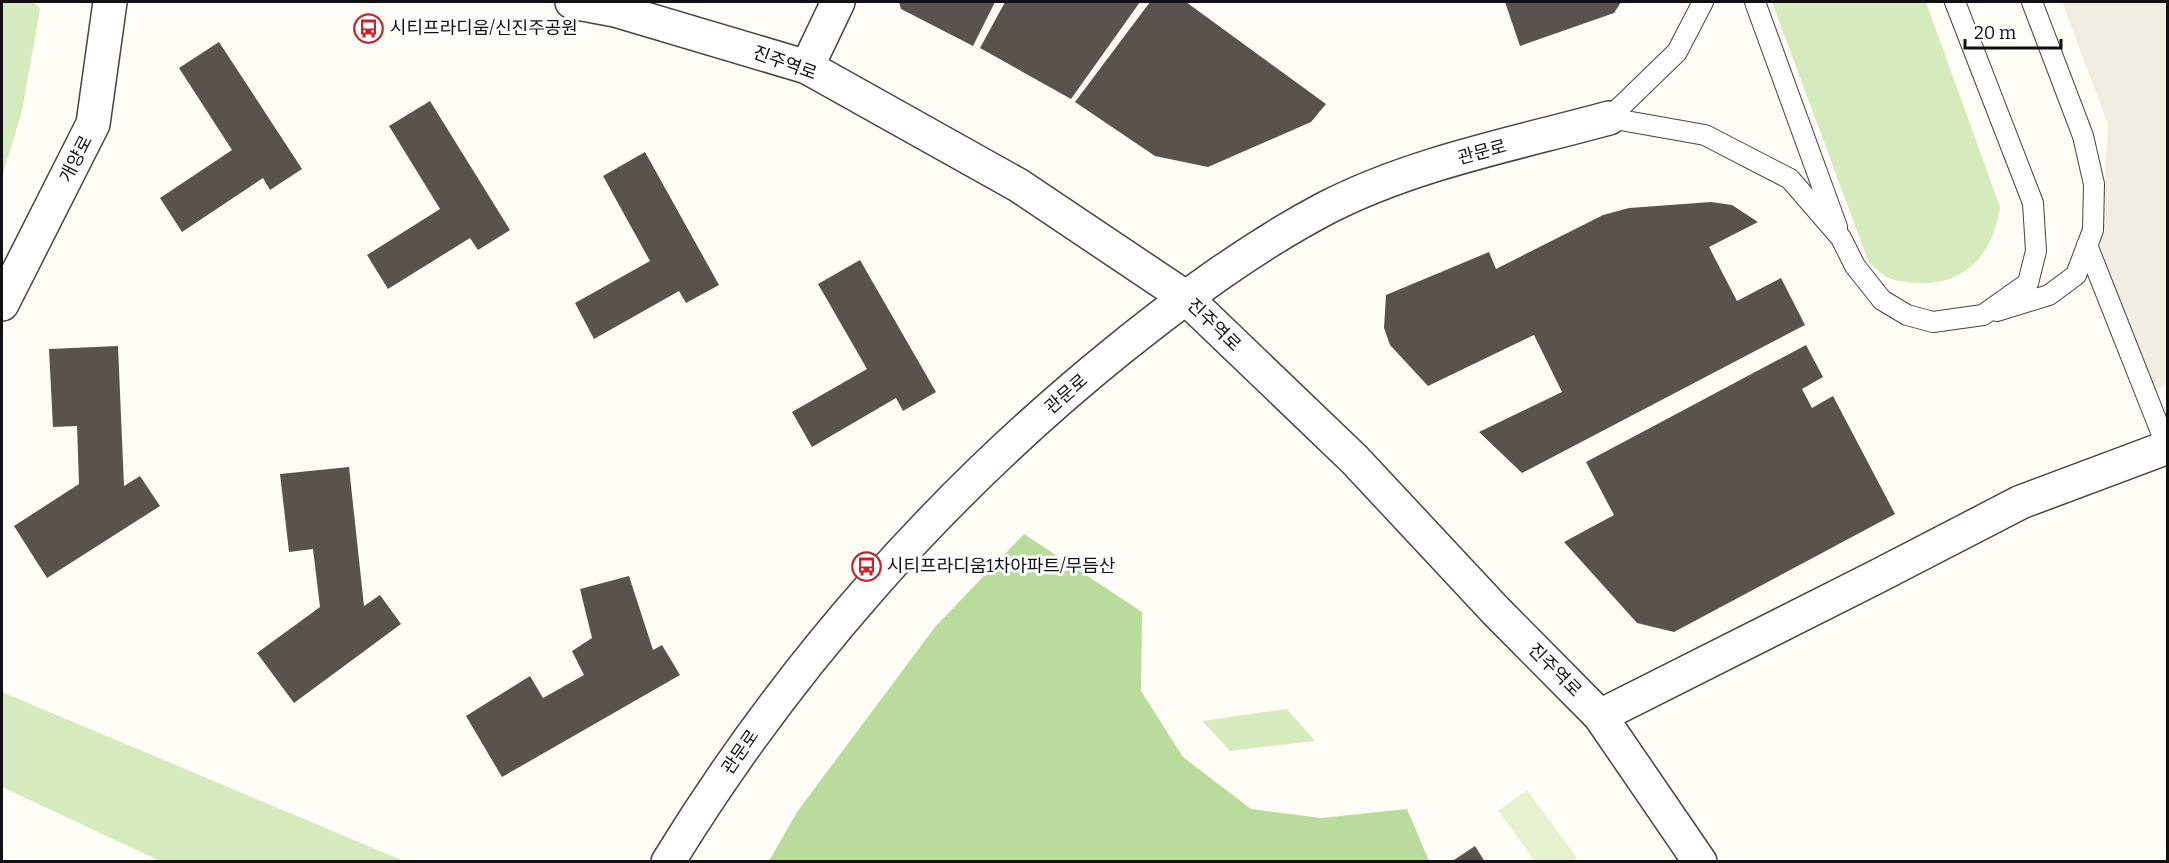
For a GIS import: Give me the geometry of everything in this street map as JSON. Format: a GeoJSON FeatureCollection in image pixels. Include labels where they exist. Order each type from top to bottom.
{"type":"FeatureCollection","features":[{"type":"Feature","properties":{"kind":"street","name":"개양로"},"geometry":{"type":"LineString","coordinates":[[2,304],[93,124],[110,2]]}},
{"type":"Feature","properties":{"kind":"street","name":"진주역로"},"geometry":{"type":"LineString","coordinates":[[572,2],[615,10],[807,68],[1018,184],[1185,297],[1355,459],[1496,611],[1600,716],[1700,861]]}},
{"type":"Feature","properties":{"kind":"street"},"geometry":{"type":"LineString","coordinates":[[807,68],[838,2]]}},
{"type":"Feature","properties":{"kind":"street","name":"관문로"},"geometry":{"type":"LineString","coordinates":[[668,861],[742,748],[768,713],[814,652],[897,557],[1014,438],[1185,297],[1258,246],[1327,208],[1402,174],[1609,118]]}},
{"type":"Feature","properties":{"kind":"street"},"geometry":{"type":"LineString","coordinates":[[1600,716],[2021,502],[2167,447]]}},
{"type":"Feature","properties":{"kind":"lane"},"geometry":{"type":"LineString","coordinates":[[1609,118],[1677,52],[1703,2]]}},
{"type":"Feature","properties":{"kind":"lane"},"geometry":{"type":"LineString","coordinates":[[1755,2],[1841,238],[1855,266],[1881,300],[1907,315],[1933,322],[1983,315],[2049,296],[2076,275],[2093,230],[2094,183],[2083,136],[2032,2]]}},
{"type":"Feature","properties":{"kind":"lane"},"geometry":{"type":"LineString","coordinates":[[1955,2],[2033,203],[2036,251],[2028,283],[1983,315]]}},
{"type":"Feature","properties":{"kind":"lane"},"geometry":{"type":"LineString","coordinates":[[1609,118],[1705,135],[1790,179],[1841,238]]}},
{"type":"Feature","properties":{"kind":"lane"},"geometry":{"type":"LineString","coordinates":[[2087,245],[2167,447]]}},
{"type":"Feature","properties":{"kind":"green space"},"geometry":{"type":"Polygon","coordinates":[[[2,2],[34,2],[40,9],[22,111],[2,177],[2,2]]]}},
{"type":"Feature","properties":{"kind":"green space"},"geometry":{"type":"Polygon","coordinates":[[[1772,2],[1926,2],[2000,207],[1991,240],[1973,264],[1961,273],[1948,280],[1914,283],[1887,277],[1869,263],[1772,2]]]}},
{"type":"Feature","properties":{"kind":"green space"},"geometry":{"type":"Polygon","coordinates":[[[1024,534],[1142,612],[1141,691],[1183,757],[1251,809],[1321,818],[1407,809],[1429,861],[769,861],[797,812],[935,627],[1024,534]]]}},
{"type":"Feature","properties":{"kind":"green space"},"geometry":{"type":"Polygon","coordinates":[[[2,692],[404,861],[160,861],[2,787],[2,692]]]}},
{"type":"Feature","properties":{"kind":"green space"},"geometry":{"type":"Polygon","coordinates":[[[1287,709],[1315,741],[1230,751],[1202,721],[1287,709]]]}},
{"type":"Feature","properties":{"kind":"green space"},"geometry":{"type":"Polygon","coordinates":[[[1527,790],[1577,858],[1572,861],[1535,861],[1498,811],[1527,790]]]}},
{"type":"Feature","properties":{"kind":"shaded area"},"geometry":{"type":"Polygon","coordinates":[[[2062,2],[2167,2],[2168,384],[2152,390],[2100,247],[2108,125],[2062,2]]]}},
{"type":"Feature","properties":{"kind":"building"},"geometry":{"type":"Polygon","coordinates":[[[899,2],[995,2],[973,46],[901,9],[899,2]]]}},
{"type":"Feature","properties":{"kind":"building"},"geometry":{"type":"Polygon","coordinates":[[[1005,2],[1140,2],[1071,99],[980,48],[1005,2]]]}},
{"type":"Feature","properties":{"kind":"building"},"geometry":{"type":"Polygon","coordinates":[[[1150,2],[1186,2],[1326,104],[1311,122],[1208,167],[1155,156],[1075,102],[1150,2]]]}},
{"type":"Feature","properties":{"kind":"building"},"geometry":{"type":"Polygon","coordinates":[[[1505,2],[1621,2],[1614,13],[1520,46],[1505,2]]]}},
{"type":"Feature","properties":{"kind":"building"},"geometry":{"type":"Polygon","coordinates":[[[219,42],[302,169],[270,190],[263,178],[182,232],[160,198],[232,150],[179,68],[219,42]]]}},
{"type":"Feature","properties":{"kind":"building"},"geometry":{"type":"Polygon","coordinates":[[[430,101],[510,230],[478,250],[470,238],[388,289],[367,255],[440,209],[389,126],[430,101]]]}},
{"type":"Feature","properties":{"kind":"building"},"geometry":{"type":"Polygon","coordinates":[[[645,152],[719,285],[686,303],[679,291],[594,339],[575,303],[650,261],[603,176],[645,152]]]}},
{"type":"Feature","properties":{"kind":"building"},"geometry":{"type":"Polygon","coordinates":[[[1711,202],[1732,205],[1758,222],[1709,247],[1737,301],[1781,278],[1805,325],[1522,473],[1479,432],[1562,392],[1534,335],[1428,386],[1390,345],[1384,328],[1386,295],[1489,252],[1496,269],[1603,215],[1629,208],[1711,202]]]}},
{"type":"Feature","properties":{"kind":"building"},"geometry":{"type":"Polygon","coordinates":[[[860,260],[936,392],[903,411],[896,398],[812,447],[792,412],[867,369],[818,284],[860,260]]]}},
{"type":"Feature","properties":{"kind":"building"},"geometry":{"type":"Polygon","coordinates":[[[1806,345],[1823,377],[1802,389],[1812,408],[1833,396],[1895,514],[1674,632],[1637,623],[1564,542],[1614,515],[1586,462],[1806,345]]]}},
{"type":"Feature","properties":{"kind":"building"},"geometry":{"type":"Polygon","coordinates":[[[118,346],[124,486],[140,476],[160,506],[47,578],[14,526],[79,484],[77,426],[53,427],[49,349],[118,346]]]}},
{"type":"Feature","properties":{"kind":"building"},"geometry":{"type":"Polygon","coordinates":[[[349,467],[364,606],[380,595],[401,624],[294,703],[257,653],[320,607],[313,549],[289,552],[280,474],[349,467]]]}},
{"type":"Feature","properties":{"kind":"building"},"geometry":{"type":"Polygon","coordinates":[[[629,576],[653,650],[662,645],[680,675],[502,777],[466,716],[530,676],[543,698],[584,675],[572,651],[592,638],[580,589],[629,576]]]}},
{"type":"Feature","properties":{"kind":"building"},"geometry":{"type":"Polygon","coordinates":[[[1475,846],[1485,862],[1451,862],[1475,846]]]}},
{"type":"Feature","properties":{"kind":"place","name":"시티프라디움/신진주공원"},"geometry":{"type":"Point","coordinates":[369,28]}},
{"type":"Feature","properties":{"kind":"place","name":"시티프라디움1차아파트/무듬산"},"geometry":{"type":"Point","coordinates":[866,566]}}]}
